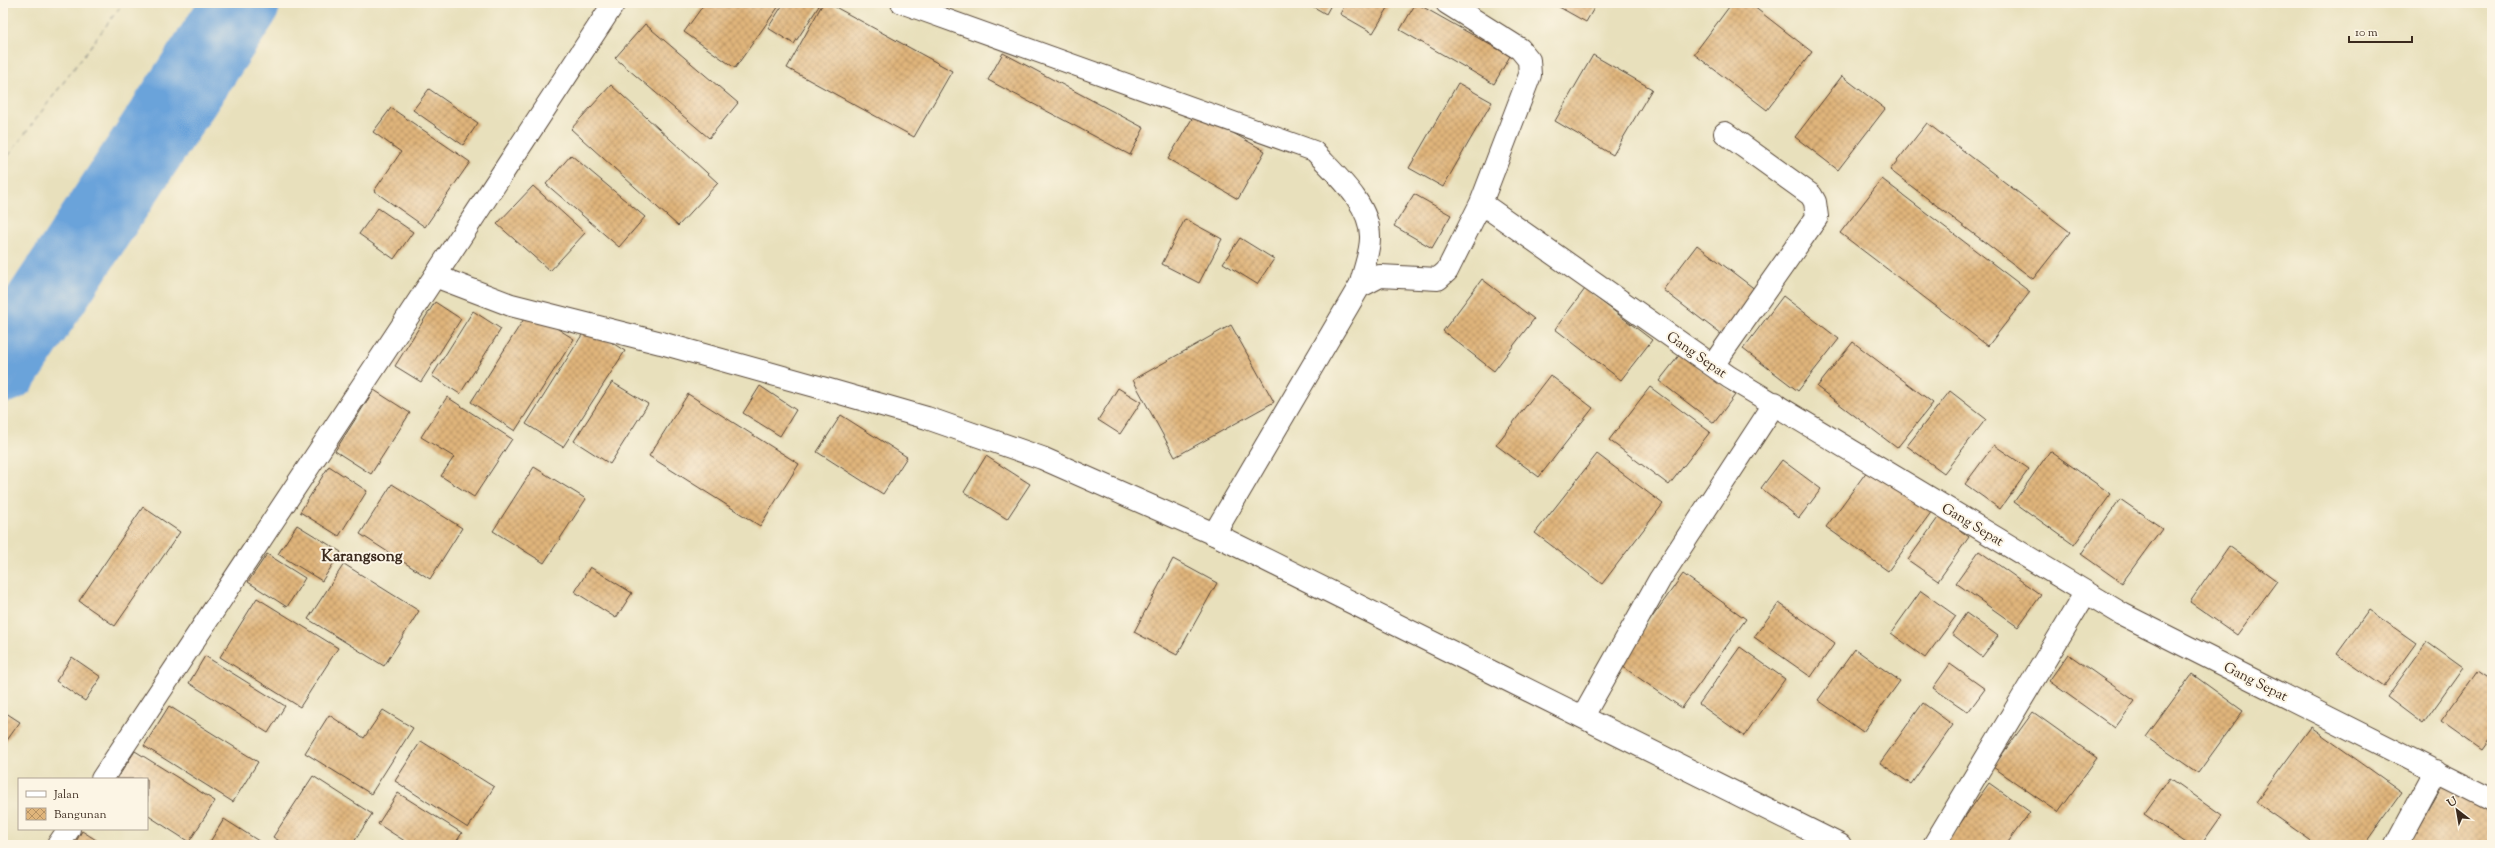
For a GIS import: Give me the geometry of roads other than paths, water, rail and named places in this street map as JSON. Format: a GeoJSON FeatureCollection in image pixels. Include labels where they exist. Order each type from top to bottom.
{"type":"FeatureCollection","features":[{"type":"Feature","properties":{"kind":"street"},"geometry":{"type":"LineString","coordinates":[[103,778],[614,3]]}},
{"type":"Feature","properties":{"kind":"street"},"geometry":{"type":"LineString","coordinates":[[1214,534],[1359,287],[1380,276],[1438,279],[1447,271],[1481,203],[1530,75],[1529,60],[1520,49],[1447,3]]}},
{"type":"Feature","properties":{"kind":"street"},"geometry":{"type":"LineString","coordinates":[[1713,365],[1817,217],[1815,202],[1811,195],[1725,133]]}},
{"type":"Feature","properties":{"kind":"street","name":"Gang Sepat"},"geometry":{"type":"LineString","coordinates":[[1481,203],[1713,365],[2122,614],[2492,800]]}},
{"type":"Feature","properties":{"kind":"street"},"geometry":{"type":"LineString","coordinates":[[435,276],[511,305],[661,343],[927,418],[1042,458],[1214,534],[1840,845]]}},
{"type":"Feature","properties":{"kind":"street"},"geometry":{"type":"LineString","coordinates":[[1583,716],[1660,579],[1775,403]]}},
{"type":"Feature","properties":{"kind":"street"},"geometry":{"type":"LineString","coordinates":[[1934,845],[2086,592]]}},
{"type":"Feature","properties":{"kind":"street"},"geometry":{"type":"LineString","coordinates":[[2396,845],[2436,772]]}},
{"type":"Feature","properties":{"kind":"street"},"geometry":{"type":"LineString","coordinates":[[58,845],[68,830]]}},
{"type":"Feature","properties":{"kind":"lane"},"geometry":{"type":"LineString","coordinates":[[901,3],[1314,151],[1348,189],[1366,215],[1370,238],[1359,287]]}},
{"type":"Feature","properties":{"kind":"waterway"},"geometry":{"type":"LineString","coordinates":[[3,365],[242,3]]}},
{"type":"Feature","properties":{"kind":"district","name":"Karangsong"},"geometry":{"type":"Point","coordinates":[362,555]}}]}
